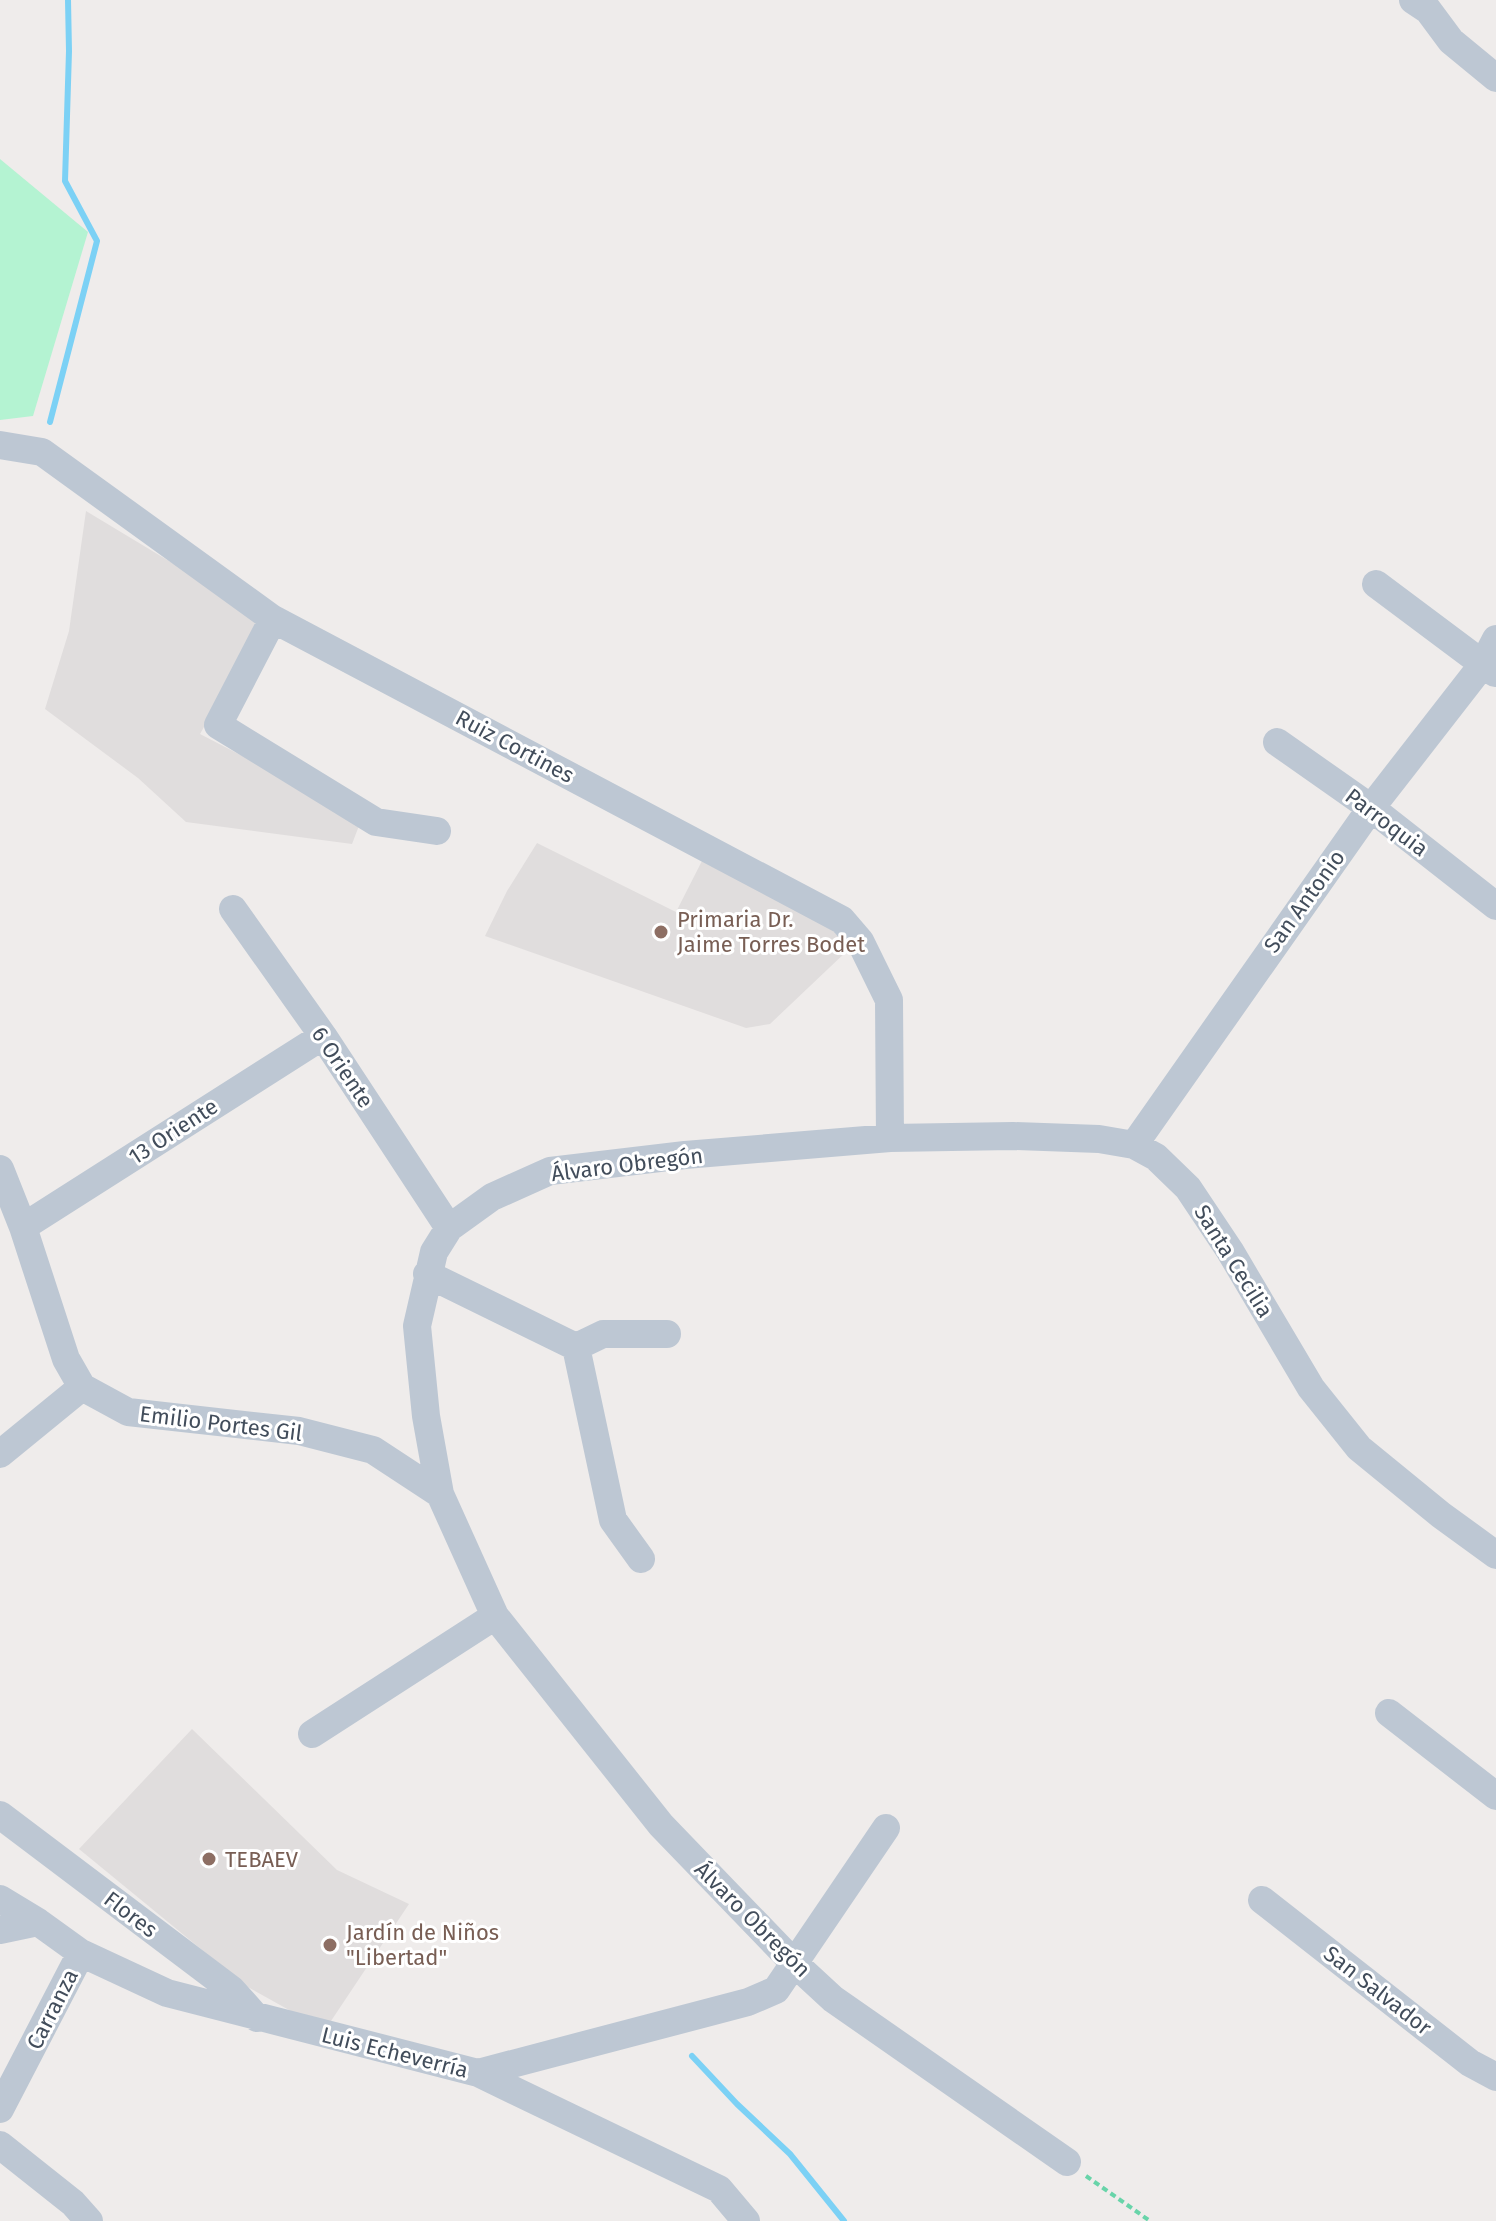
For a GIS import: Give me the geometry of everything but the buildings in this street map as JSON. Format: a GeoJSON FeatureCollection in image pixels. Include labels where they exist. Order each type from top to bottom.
{"type":"FeatureCollection","features":[{"type":"Feature","properties":{"kind":"street"},"geometry":{"type":"LineString","coordinates":[[1413,0],[1428,10],[1451,41],[1496,78]]}},
{"type":"Feature","properties":{"kind":"street","name":"Ruiz Cortines"},"geometry":{"type":"LineString","coordinates":[[0,445],[42,452],[273,619],[842,920],[860,941],[889,1000],[890,1138]]}},
{"type":"Feature","properties":{"kind":"street"},"geometry":{"type":"LineString","coordinates":[[1376,584],[1492,659]]}},
{"type":"Feature","properties":{"kind":"street"},"geometry":{"type":"LineString","coordinates":[[273,619],[218,725],[369,832],[437,831]]}},
{"type":"Feature","properties":{"kind":"street","name":"San Antonio"},"geometry":{"type":"LineString","coordinates":[[1134,1145],[1371,808],[1492,659]]}},
{"type":"Feature","properties":{"kind":"street","name":"Parroquia"},"geometry":{"type":"LineString","coordinates":[[1277,742],[1371,808],[1496,906]]}},
{"type":"Feature","properties":{"kind":"street","name":"6 Oriente"},"geometry":{"type":"LineString","coordinates":[[233,909],[323,1036],[449,1228]]}},
{"type":"Feature","properties":{"kind":"street","name":"13 Oriente"},"geometry":{"type":"LineString","coordinates":[[23,1227],[323,1036]]}},
{"type":"Feature","properties":{"kind":"street","name":"Santa Cecilia"},"geometry":{"type":"LineString","coordinates":[[890,1138],[1013,1136],[1099,1139],[1134,1145],[1156,1157],[1188,1188],[1230,1251],[1311,1388],[1359,1448],[1496,1555]]}},
{"type":"Feature","properties":{"kind":"street","name":"Álvaro Obregón"},"geometry":{"type":"LineString","coordinates":[[890,1138],[685,1155],[550,1171],[492,1197],[449,1228],[434,1252],[427,1274],[417,1326],[426,1416],[440,1494],[495,1616],[661,1825],[794,1963],[833,1999],[1067,2162]]}},
{"type":"Feature","properties":{"kind":"street"},"geometry":{"type":"LineString","coordinates":[[0,1169],[23,1227],[66,1359],[82,1387],[4,1443]]}},
{"type":"Feature","properties":{"kind":"street"},"geometry":{"type":"LineString","coordinates":[[427,1274],[576,1347]]}},
{"type":"Feature","properties":{"kind":"street"},"geometry":{"type":"LineString","coordinates":[[576,1347],[603,1334],[667,1334]]}},
{"type":"Feature","properties":{"kind":"street"},"geometry":{"type":"LineString","coordinates":[[576,1347],[613,1520],[641,1559]]}},
{"type":"Feature","properties":{"kind":"street","name":"Emilio Portes Gil"},"geometry":{"type":"LineString","coordinates":[[82,1387],[128,1412],[299,1431],[373,1450],[440,1494]]}},
{"type":"Feature","properties":{"kind":"street"},"geometry":{"type":"LineString","coordinates":[[312,1734],[495,1616]]}},
{"type":"Feature","properties":{"kind":"street"},"geometry":{"type":"LineString","coordinates":[[1389,1713],[1496,1796]]}},
{"type":"Feature","properties":{"kind":"street","name":"Flores"},"geometry":{"type":"LineString","coordinates":[[0,1815],[232,1990],[257,2018]]}},
{"type":"Feature","properties":{"kind":"street","name":"Luis Echeverría"},"geometry":{"type":"LineString","coordinates":[[0,1899],[81,1953],[167,1993],[478,2073],[748,2002],[776,1990],[886,1828]]}},
{"type":"Feature","properties":{"kind":"street","name":"San Salvador"},"geometry":{"type":"LineString","coordinates":[[1262,1900],[1470,2063],[1496,2077]]}},
{"type":"Feature","properties":{"kind":"street"},"geometry":{"type":"LineString","coordinates":[[0,1930],[38,1922]]}},
{"type":"Feature","properties":{"kind":"street","name":"Carranza"},"geometry":{"type":"LineString","coordinates":[[0,2109],[81,1953]]}},
{"type":"Feature","properties":{"kind":"street"},"geometry":{"type":"LineString","coordinates":[[478,2073],[719,2189],[746,2221]]}},
{"type":"Feature","properties":{"kind":"street"},"geometry":{"type":"LineString","coordinates":[[0,2145],[73,2203],[89,2221]]}},
{"type":"Feature","properties":{"kind":"path"},"geometry":{"type":"LineString","coordinates":[[1067,2162],[1150,2221]]}},
{"type":"Feature","properties":{"kind":"shaded area"},"geometry":{"type":"Polygon","coordinates":[[[86,511],[265,619],[200,734],[362,818],[352,844],[186,822],[138,778],[45,709],[69,631],[86,511]]]}},
{"type":"Feature","properties":{"kind":"shaded area","name":"Primaria Dr. Jaime Torres Bodet"},"geometry":{"type":"Polygon","coordinates":[[[537,843],[676,912],[705,855],[832,929],[848,950],[770,1024],[746,1028],[485,936],[507,891],[537,843]]]}},
{"type":"Feature","properties":{"kind":"shaded area","name":"TEBAEV"},"geometry":{"type":"Polygon","coordinates":[[[192,1729],[337,1870],[409,1904],[325,2030],[246,1986],[79,1849],[192,1729]]]}},
{"type":"Feature","properties":{"kind":"green space"},"geometry":{"type":"Polygon","coordinates":[[[0,159],[88,232],[33,416],[0,420],[0,159]]]}},
{"type":"Feature","properties":{"kind":"waterway"},"geometry":{"type":"LineString","coordinates":[[50,422],[97,241],[65,181],[68,0]]}},
{"type":"Feature","properties":{"kind":"waterway"},"geometry":{"type":"LineString","coordinates":[[692,2056],[790,2154],[844,2221]]}},
{"type":"Feature","properties":{"kind":"place","name":"Primaria Dr. Jaime Torres Bodet"},"geometry":{"type":"Point","coordinates":[661,932]}},
{"type":"Feature","properties":{"kind":"place","name":"TEBAEV"},"geometry":{"type":"Point","coordinates":[209,1859]}},
{"type":"Feature","properties":{"kind":"place","name":"Jardín de Niños \"Libertad\""},"geometry":{"type":"Point","coordinates":[330,1945]}}]}
